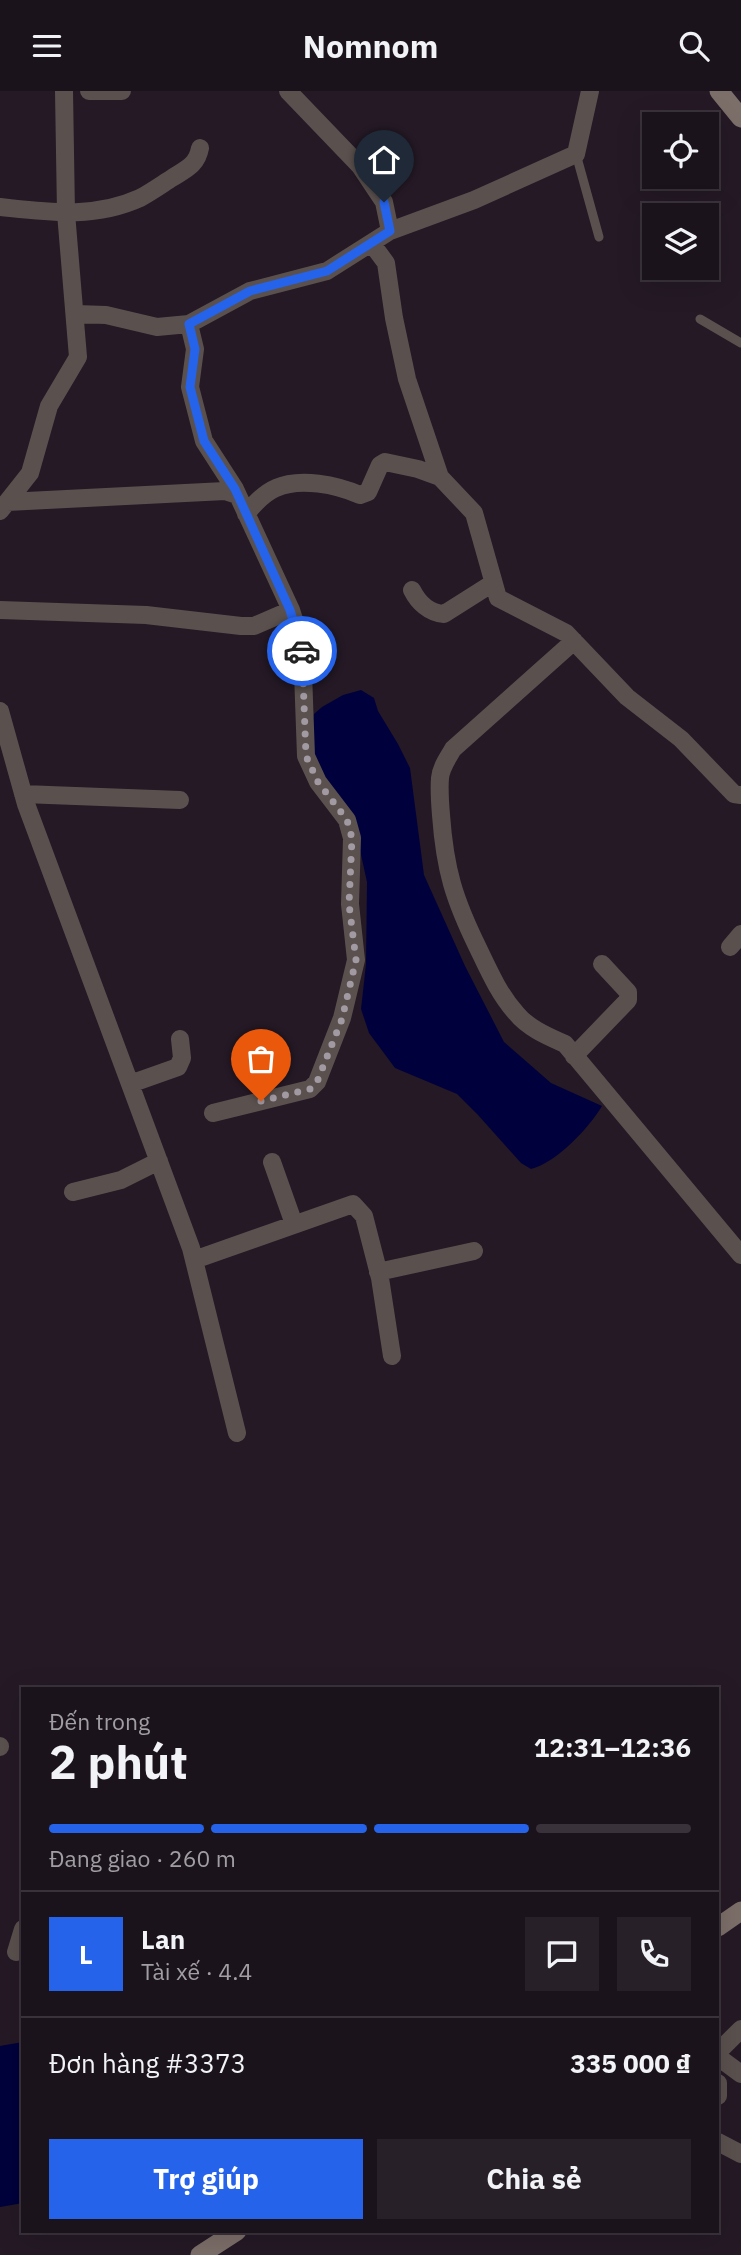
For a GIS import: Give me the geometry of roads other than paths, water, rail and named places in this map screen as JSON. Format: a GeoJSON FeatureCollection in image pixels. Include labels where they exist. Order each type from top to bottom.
{"type":"FeatureCollection","features":[{"type":"Feature","properties":{"kind":"main road"},"geometry":{"type":"LineString","coordinates":[[719,91],[740,116]]}},
{"type":"Feature","properties":{"kind":"main road"},"geometry":{"type":"LineString","coordinates":[[719,1926],[738,1914]]}},
{"type":"Feature","properties":{"kind":"main road"},"geometry":{"type":"LineString","coordinates":[[200,2255],[233,2233]]}},
{"type":"Feature","properties":{"kind":"street"},"geometry":{"type":"LineString","coordinates":[[3,506],[30,473],[49,406],[78,357],[66,213],[64,91]]}},
{"type":"Feature","properties":{"kind":"street"},"geometry":{"type":"LineString","coordinates":[[89,91],[122,91]]}},
{"type":"Feature","properties":{"kind":"street"},"geometry":{"type":"LineString","coordinates":[[288,91],[360,166],[384,202],[390,231]]}},
{"type":"Feature","properties":{"kind":"street"},"geometry":{"type":"LineString","coordinates":[[76,314],[106,315],[158,327],[189,324],[250,291],[327,271],[390,231],[474,201],[576,154],[590,91]]}},
{"type":"Feature","properties":{"kind":"street"},"geometry":{"type":"LineString","coordinates":[[0,207],[90,213],[136,200],[193,164],[200,148]]}},
{"type":"Feature","properties":{"kind":"street"},"geometry":{"type":"LineString","coordinates":[[372,244],[386,263],[407,379],[440,477],[474,513],[498,598],[566,633],[626,697],[681,739],[734,795],[741,795]]}},
{"type":"Feature","properties":{"kind":"street"},"geometry":{"type":"LineString","coordinates":[[189,324],[195,349],[190,387],[204,441],[237,495],[290,610],[302,645],[306,756],[318,782],[336,803],[350,827],[352,838],[349,904],[356,960],[342,1019],[317,1082],[310,1089],[213,1113]]}},
{"type":"Feature","properties":{"kind":"street"},"geometry":{"type":"LineString","coordinates":[[246,514],[269,492],[289,484],[315,484],[347,489],[359,495],[368,492],[380,465],[385,462],[440,477]]}},
{"type":"Feature","properties":{"kind":"street"},"geometry":{"type":"LineString","coordinates":[[3,506],[225,491],[237,495]]}},
{"type":"Feature","properties":{"kind":"street"},"geometry":{"type":"LineString","coordinates":[[412,590],[417,600],[436,613],[444,614],[493,583]]}},
{"type":"Feature","properties":{"kind":"street"},"geometry":{"type":"LineString","coordinates":[[0,610],[146,615],[241,626],[254,625],[290,610]]}},
{"type":"Feature","properties":{"kind":"street"},"geometry":{"type":"LineString","coordinates":[[574,641],[453,749],[444,764],[440,777],[443,843],[449,880],[492,978],[516,1014],[540,1033],[565,1044],[741,1255]]}},
{"type":"Feature","properties":{"kind":"street"},"geometry":{"type":"LineString","coordinates":[[0,711],[23,794],[194,1260],[237,1433]]}},
{"type":"Feature","properties":{"kind":"street"},"geometry":{"type":"LineString","coordinates":[[23,794],[180,800]]}},
{"type":"Feature","properties":{"kind":"street"},"geometry":{"type":"LineString","coordinates":[[574,1056],[628,1000],[628,992],[602,964]]}},
{"type":"Feature","properties":{"kind":"street"},"geometry":{"type":"LineString","coordinates":[[130,1084],[178,1067],[182,1058],[180,1039]]}},
{"type":"Feature","properties":{"kind":"street"},"geometry":{"type":"LineString","coordinates":[[73,1192],[121,1180],[159,1161]]}},
{"type":"Feature","properties":{"kind":"street"},"geometry":{"type":"LineString","coordinates":[[272,1162],[294,1224]]}},
{"type":"Feature","properties":{"kind":"street"},"geometry":{"type":"LineString","coordinates":[[194,1260],[353,1204],[364,1216],[378,1272],[392,1356]]}},
{"type":"Feature","properties":{"kind":"street"},"geometry":{"type":"LineString","coordinates":[[378,1272],[474,1251]]}},
{"type":"Feature","properties":{"kind":"street"},"geometry":{"type":"LineString","coordinates":[[719,1939],[738,1914]]}},
{"type":"Feature","properties":{"kind":"street"},"geometry":{"type":"LineString","coordinates":[[13,1952],[21,1934]]}},
{"type":"Feature","properties":{"kind":"street"},"geometry":{"type":"LineString","coordinates":[[719,2054],[741,2029]]}},
{"type":"Feature","properties":{"kind":"street"},"geometry":{"type":"LineString","coordinates":[[719,2056],[741,2074]]}},
{"type":"Feature","properties":{"kind":"street"},"geometry":{"type":"LineString","coordinates":[[719,2143],[741,2154]]}},
{"type":"Feature","properties":{"kind":"lane"},"geometry":{"type":"LineString","coordinates":[[576,154],[599,237]]}},
{"type":"Feature","properties":{"kind":"lane"},"geometry":{"type":"LineString","coordinates":[[700,319],[741,343]]}}]}
